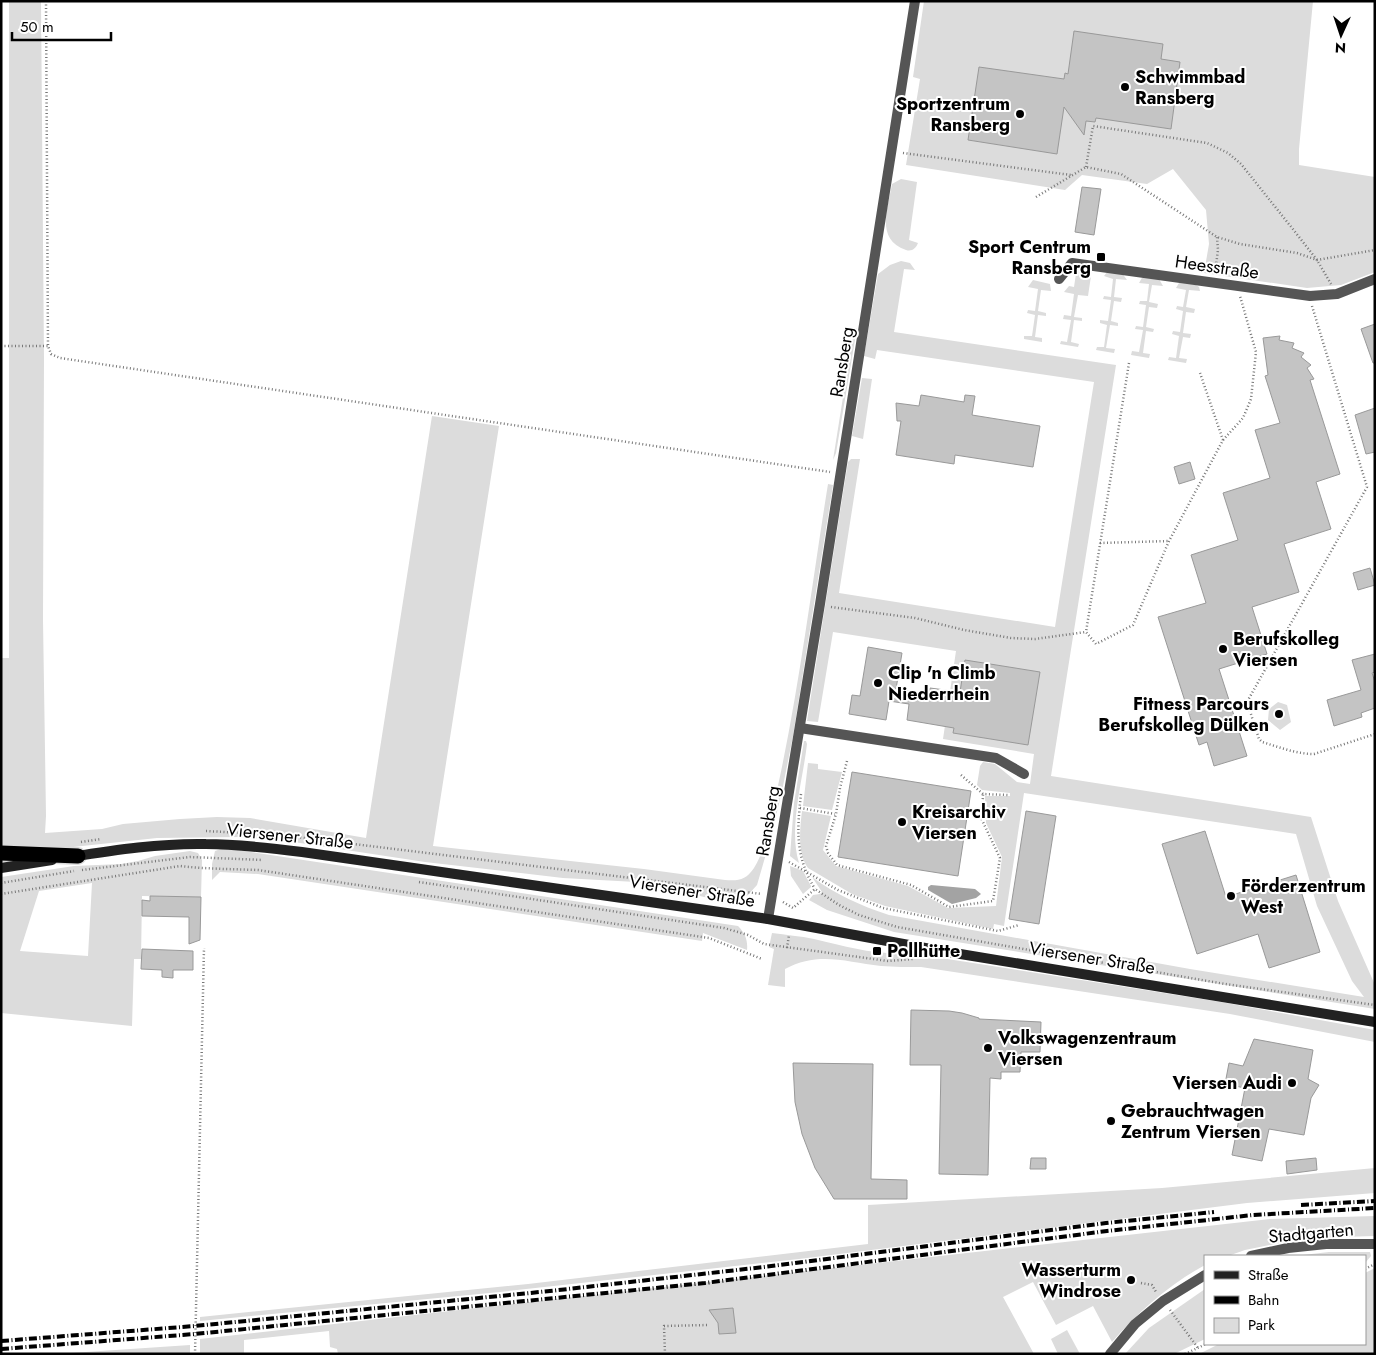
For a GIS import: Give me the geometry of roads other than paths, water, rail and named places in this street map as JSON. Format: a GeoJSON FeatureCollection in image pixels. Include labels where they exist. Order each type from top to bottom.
{"type":"FeatureCollection","features":[{"type":"Feature","properties":{"kind":"highway"},"geometry":{"type":"LineString","coordinates":[[1,853],[78,856]]}},
{"type":"Feature","properties":{"kind":"main road","name":"Viersener Straße"},"geometry":{"type":"LineString","coordinates":[[1,868],[78,856],[170,845],[256,846],[768,919],[936,950],[1375,1022]]}},
{"type":"Feature","properties":{"kind":"street","name":"Ransberg"},"geometry":{"type":"LineString","coordinates":[[768,919],[820,604],[914,1]]}},
{"type":"Feature","properties":{"kind":"street","name":"Heesstraße"},"geometry":{"type":"LineString","coordinates":[[1059,279],[1072,263],[1310,296],[1337,294],[1375,279]]}},
{"type":"Feature","properties":{"kind":"street"},"geometry":{"type":"LineString","coordinates":[[800,728],[996,758],[1024,774]]}},
{"type":"Feature","properties":{"kind":"street","name":"Stadtgarten"},"geometry":{"type":"LineString","coordinates":[[1256,1255],[1288,1248],[1326,1244],[1375,1244]]}},
{"type":"Feature","properties":{"kind":"street"},"geometry":{"type":"LineString","coordinates":[[1110,1354],[1135,1324],[1163,1301],[1204,1276]]}},
{"type":"Feature","properties":{"kind":"railway"},"geometry":{"type":"LineString","coordinates":[[1301,1205],[1375,1201]]}},
{"type":"Feature","properties":{"kind":"railway"},"geometry":{"type":"LineString","coordinates":[[1,1349],[195,1334],[705,1283],[1107,1231],[1253,1215],[1375,1208]]}},
{"type":"Feature","properties":{"kind":"railway"},"geometry":{"type":"LineString","coordinates":[[1,1341],[195,1326],[550,1291],[764,1267],[1106,1223],[1214,1212]]}},
{"type":"Feature","properties":{"kind":"place","name":"Schwimmbad Ransberg"},"geometry":{"type":"Point","coordinates":[1125,87]}},
{"type":"Feature","properties":{"kind":"place","name":"Sportzentrum Ransberg"},"geometry":{"type":"Point","coordinates":[1020,114]}},
{"type":"Feature","properties":{"kind":"place","name":"Sport Centrum Ransberg"},"geometry":{"type":"Point","coordinates":[1101,257]}},
{"type":"Feature","properties":{"kind":"place","name":"Berufskolleg Viersen"},"geometry":{"type":"Point","coordinates":[1223,649]}},
{"type":"Feature","properties":{"kind":"place","name":"Clip 'n Climb Niederrhein"},"geometry":{"type":"Point","coordinates":[878,683]}},
{"type":"Feature","properties":{"kind":"place","name":"Fitness Parcours Berufskolleg Dülken"},"geometry":{"type":"Point","coordinates":[1279,714]}},
{"type":"Feature","properties":{"kind":"place","name":"Kreisarchiv Viersen"},"geometry":{"type":"Point","coordinates":[902,822]}},
{"type":"Feature","properties":{"kind":"place","name":"Förderzentrum West"},"geometry":{"type":"Point","coordinates":[1231,896]}},
{"type":"Feature","properties":{"kind":"place","name":"Pollhütte"},"geometry":{"type":"Point","coordinates":[877,951]}},
{"type":"Feature","properties":{"kind":"place","name":"Volkswagenzentraum Viersen"},"geometry":{"type":"Point","coordinates":[988,1048]}},
{"type":"Feature","properties":{"kind":"place","name":"Viersen Audi"},"geometry":{"type":"Point","coordinates":[1292,1083]}},
{"type":"Feature","properties":{"kind":"place","name":"Gebrauchtwagen Zentrum Viersen"},"geometry":{"type":"Point","coordinates":[1111,1121]}},
{"type":"Feature","properties":{"kind":"place","name":"Wasserturm Windrose"},"geometry":{"type":"Point","coordinates":[1131,1280]}}]}
